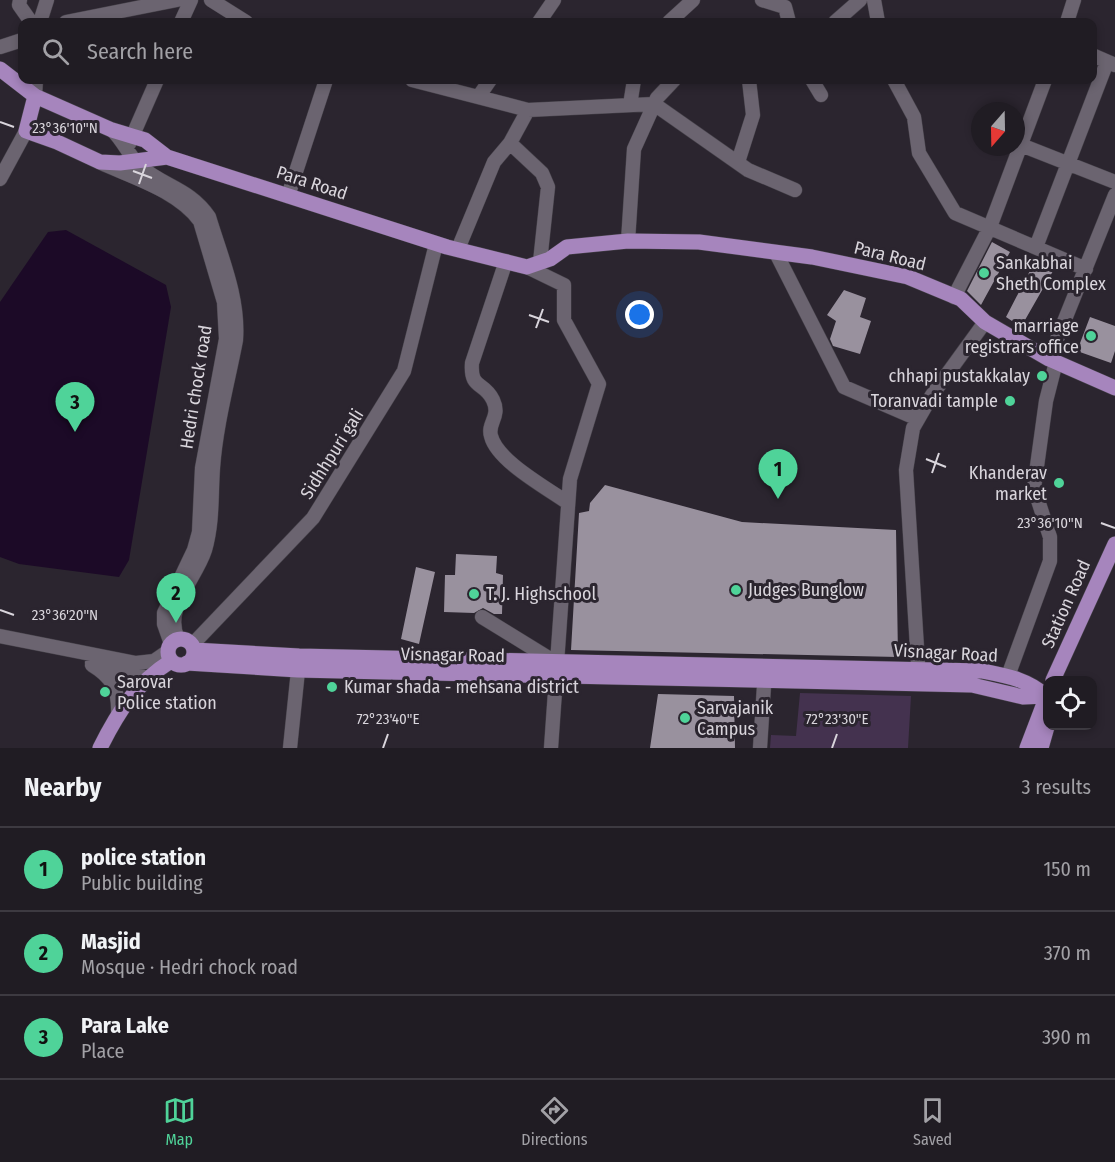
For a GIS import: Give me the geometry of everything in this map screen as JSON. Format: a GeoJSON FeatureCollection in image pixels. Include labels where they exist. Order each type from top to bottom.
{"type":"FeatureCollection","features":[{"type":"Feature","properties":{"kind":"main road","name":"Para Road"},"geometry":{"type":"LineString","coordinates":[[0,69],[18,83]]}},
{"type":"Feature","properties":{"kind":"main road","name":"Para Road"},"geometry":{"type":"LineString","coordinates":[[19,84],[35,96],[112,130],[130,142],[152,145],[166,157],[436,243],[506,261],[534,265],[567,248],[628,241],[699,242],[776,253],[908,277],[961,299],[985,322],[1053,360],[1115,388]]}},
{"type":"Feature","properties":{"kind":"main road"},"geometry":{"type":"LineString","coordinates":[[35,96],[26,132],[57,142],[100,162],[124,165],[166,157]]}},
{"type":"Feature","properties":{"kind":"main road","name":"Station Road"},"geometry":{"type":"LineString","coordinates":[[1055,676],[1115,544]]}},
{"type":"Feature","properties":{"kind":"main road"},"geometry":{"type":"LineString","coordinates":[[100,748],[118,712],[148,678],[180,650]]}},
{"type":"Feature","properties":{"kind":"main road","name":"Visnagar Road"},"geometry":{"type":"LineString","coordinates":[[180,650],[299,663],[919,677],[982,671],[1008,676],[1033,685],[1043,692]]}},
{"type":"Feature","properties":{"kind":"main road","name":"Visnagar Road"},"geometry":{"type":"LineString","coordinates":[[919,677],[1023,697],[1043,695]]}},
{"type":"Feature","properties":{"kind":"main road"},"geometry":{"type":"LineString","coordinates":[[1027,748],[1043,706]]}},
{"type":"Feature","properties":{"kind":"main road"},"geometry":{"type":"LineString","coordinates":[[1041,748],[1046,730]]}},
{"type":"Feature","properties":{"kind":"street"},"geometry":{"type":"LineString","coordinates":[[20,0],[19,5],[28,18]]}},
{"type":"Feature","properties":{"kind":"street"},"geometry":{"type":"LineString","coordinates":[[41,18],[47,0]]}},
{"type":"Feature","properties":{"kind":"street"},"geometry":{"type":"LineString","coordinates":[[86,18],[177,0]]}},
{"type":"Feature","properties":{"kind":"street"},"geometry":{"type":"LineString","coordinates":[[183,18],[191,0]]}},
{"type":"Feature","properties":{"kind":"street"},"geometry":{"type":"LineString","coordinates":[[211,0],[240,18]]}},
{"type":"Feature","properties":{"kind":"street"},"geometry":{"type":"LineString","coordinates":[[542,18],[554,0]]}},
{"type":"Feature","properties":{"kind":"street"},"geometry":{"type":"LineString","coordinates":[[673,18],[693,0]]}},
{"type":"Feature","properties":{"kind":"street"},"geometry":{"type":"LineString","coordinates":[[762,0],[785,7],[788,18]]}},
{"type":"Feature","properties":{"kind":"street"},"geometry":{"type":"LineString","coordinates":[[840,18],[861,0]]}},
{"type":"Feature","properties":{"kind":"street"},"geometry":{"type":"LineString","coordinates":[[874,0],[877,18]]}},
{"type":"Feature","properties":{"kind":"street"},"geometry":{"type":"LineString","coordinates":[[1067,18],[1074,0]]}},
{"type":"Feature","properties":{"kind":"street"},"geometry":{"type":"LineString","coordinates":[[0,38],[18,38]]}},
{"type":"Feature","properties":{"kind":"street"},"geometry":{"type":"LineString","coordinates":[[0,47],[18,39]]}},
{"type":"Feature","properties":{"kind":"street"},"geometry":{"type":"LineString","coordinates":[[1036,247],[1111,64],[1097,57]]}},
{"type":"Feature","properties":{"kind":"street"},"geometry":{"type":"LineString","coordinates":[[35,96],[36,84]]}},
{"type":"Feature","properties":{"kind":"street"},"geometry":{"type":"LineString","coordinates":[[130,142],[155,84]]}},
{"type":"Feature","properties":{"kind":"street"},"geometry":{"type":"LineString","coordinates":[[288,196],[325,84]]}},
{"type":"Feature","properties":{"kind":"street"},"geometry":{"type":"LineString","coordinates":[[428,84],[528,110],[654,104],[748,170],[795,190]]}},
{"type":"Feature","properties":{"kind":"street"},"geometry":{"type":"LineString","coordinates":[[478,96],[487,84]]}},
{"type":"Feature","properties":{"kind":"street"},"geometry":{"type":"LineString","coordinates":[[630,105],[633,84]]}},
{"type":"Feature","properties":{"kind":"street"},"geometry":{"type":"LineString","coordinates":[[628,241],[634,149],[654,104],[671,84]]}},
{"type":"Feature","properties":{"kind":"street"},"geometry":{"type":"LineString","coordinates":[[738,162],[753,115],[749,84]]}},
{"type":"Feature","properties":{"kind":"street"},"geometry":{"type":"LineString","coordinates":[[814,84],[820,95]]}},
{"type":"Feature","properties":{"kind":"street"},"geometry":{"type":"LineString","coordinates":[[896,84],[914,117],[919,153],[955,213],[1086,269]]}},
{"type":"Feature","properties":{"kind":"street"},"geometry":{"type":"LineString","coordinates":[[1025,135],[1044,84]]}},
{"type":"Feature","properties":{"kind":"street"},"geometry":{"type":"LineString","coordinates":[[458,249],[494,162],[510,143],[528,110]]}},
{"type":"Feature","properties":{"kind":"street"},"geometry":{"type":"LineString","coordinates":[[0,179],[26,132]]}},
{"type":"Feature","properties":{"kind":"street","name":"Hedri chock road"},"geometry":{"type":"LineString","coordinates":[[124,165],[130,142]]}},
{"type":"Feature","properties":{"kind":"street"},"geometry":{"type":"LineString","coordinates":[[510,143],[542,173],[548,187],[534,265],[564,285],[564,320],[599,384],[570,479],[551,748]]}},
{"type":"Feature","properties":{"kind":"street"},"geometry":{"type":"LineString","coordinates":[[1025,147],[1115,182]]}},
{"type":"Feature","properties":{"kind":"street"},"geometry":{"type":"LineString","coordinates":[[954,297],[990,227],[1017,156]]}},
{"type":"Feature","properties":{"kind":"street","name":"Hedri chock road"},"geometry":{"type":"LineString","coordinates":[[124,165],[142,169],[184,191],[201,206],[209,217],[235,300],[237,340],[213,468],[213,512],[209,534],[203,554],[173,616],[180,650]]}},
{"type":"Feature","properties":{"kind":"street","name":"Hedri chock road"},"geometry":{"type":"LineString","coordinates":[[124,165],[178,200],[194,213],[200,222],[224,302],[227,321],[202,468],[202,511],[199,532],[194,550],[164,613],[164,624],[180,650]]}},
{"type":"Feature","properties":{"kind":"street"},"geometry":{"type":"LineString","coordinates":[[1008,676],[1050,561],[1050,537],[1034,488],[1053,360],[1115,195]]}},
{"type":"Feature","properties":{"kind":"street","name":"Sidhhpuri gali"},"geometry":{"type":"LineString","coordinates":[[180,650],[313,518],[404,371],[436,243]]}},
{"type":"Feature","properties":{"kind":"street"},"geometry":{"type":"LineString","coordinates":[[776,253],[844,387],[918,419]]}},
{"type":"Feature","properties":{"kind":"street"},"geometry":{"type":"LineString","coordinates":[[506,261],[472,363],[471,376],[473,382],[490,395],[495,404],[497,413],[490,432],[492,441],[509,461],[568,503]]}},
{"type":"Feature","properties":{"kind":"street"},"geometry":{"type":"LineString","coordinates":[[919,677],[906,470],[913,428],[932,395],[985,322]]}},
{"type":"Feature","properties":{"kind":"street"},"geometry":{"type":"LineString","coordinates":[[482,617],[555,669]]}},
{"type":"Feature","properties":{"kind":"street"},"geometry":{"type":"LineString","coordinates":[[0,636],[145,664],[180,650]]}},
{"type":"Feature","properties":{"kind":"street"},"geometry":{"type":"LineString","coordinates":[[0,644],[85,661],[148,678]]}},
{"type":"Feature","properties":{"kind":"street"},"geometry":{"type":"LineString","coordinates":[[85,661],[112,680],[117,691],[118,712]]}},
{"type":"Feature","properties":{"kind":"street"},"geometry":{"type":"LineString","coordinates":[[290,748],[299,663]]}},
{"type":"Feature","properties":{"kind":"street"},"geometry":{"type":"LineString","coordinates":[[760,748],[764,675]]}},
{"type":"Feature","properties":{"kind":"shaded area"},"geometry":{"type":"Polygon","coordinates":[[[66,230],[166,285],[171,307],[129,560],[119,577],[19,564],[0,557],[0,302],[48,232],[66,230]]]}},
{"type":"Feature","properties":{"kind":"shaded area"},"geometry":{"type":"Polygon","coordinates":[[[800,693],[911,696],[908,748],[770,748],[771,735],[796,736],[800,693]]]}},
{"type":"Feature","properties":{"kind":"building","name":"Sankabhai Sheth Complex"},"geometry":{"type":"Polygon","coordinates":[[[992,242],[1010,252],[981,305],[967,291],[992,242]]]}},
{"type":"Feature","properties":{"kind":"building"},"geometry":{"type":"Polygon","coordinates":[[[1034,263],[1053,271],[1021,327],[1006,317],[1034,263]]]}},
{"type":"Feature","properties":{"kind":"building"},"geometry":{"type":"Polygon","coordinates":[[[844,290],[866,298],[860,317],[871,321],[860,354],[833,346],[830,339],[836,321],[827,315],[844,290]]]}},
{"type":"Feature","properties":{"kind":"building"},"geometry":{"type":"Polygon","coordinates":[[[1090,317],[1115,326],[1115,351],[1111,363],[1077,351],[1090,317]]]}},
{"type":"Feature","properties":{"kind":"building","name":"Judges Bunglow"},"geometry":{"type":"Polygon","coordinates":[[[605,485],[742,522],[896,530],[898,657],[571,650],[579,513],[589,511],[590,503],[605,485]]]}},
{"type":"Feature","properties":{"kind":"building","name":"T. J. Highschool"},"geometry":{"type":"Polygon","coordinates":[[[456,554],[497,556],[496,573],[503,575],[502,614],[494,614],[483,608],[474,613],[444,612],[445,575],[455,575],[456,554]]]}},
{"type":"Feature","properties":{"kind":"building"},"geometry":{"type":"Polygon","coordinates":[[[416,567],[435,572],[419,644],[401,639],[416,567]]]}},
{"type":"Feature","properties":{"kind":"building"},"geometry":{"type":"Polygon","coordinates":[[[658,694],[734,696],[735,748],[650,748],[658,694]]]}},
{"type":"Feature","properties":{"kind":"place","name":"Sankabhai Sheth Complex"},"geometry":{"type":"Point","coordinates":[984,273]}},
{"type":"Feature","properties":{"kind":"place","name":"marriage registrars office"},"geometry":{"type":"Point","coordinates":[1091,336]}},
{"type":"Feature","properties":{"kind":"place","name":"chhapi pustakkalay"},"geometry":{"type":"Point","coordinates":[1042,376]}},
{"type":"Feature","properties":{"kind":"place","name":"Toranvadi tample"},"geometry":{"type":"Point","coordinates":[1010,401]}},
{"type":"Feature","properties":{"kind":"place","name":"Para Lake"},"geometry":{"type":"Point","coordinates":[75,432]}},
{"type":"Feature","properties":{"kind":"place","name":"Khanderav market"},"geometry":{"type":"Point","coordinates":[1059,483]}},
{"type":"Feature","properties":{"kind":"place","name":"police station"},"geometry":{"type":"Point","coordinates":[778,499]}},
{"type":"Feature","properties":{"kind":"place","name":"Judges Bunglow"},"geometry":{"type":"Point","coordinates":[736,590]}},
{"type":"Feature","properties":{"kind":"place","name":"T. J. Highschool"},"geometry":{"type":"Point","coordinates":[474,594]}},
{"type":"Feature","properties":{"kind":"place","name":"Masjid"},"geometry":{"type":"Point","coordinates":[176,623]}},
{"type":"Feature","properties":{"kind":"place","name":"Kumar shada - mehsana district"},"geometry":{"type":"Point","coordinates":[332,687]}},
{"type":"Feature","properties":{"kind":"place","name":"Sarovar Police station"},"geometry":{"type":"Point","coordinates":[105,692]}},
{"type":"Feature","properties":{"kind":"place","name":"Sarvajanik Campus"},"geometry":{"type":"Point","coordinates":[685,718]}}]}
